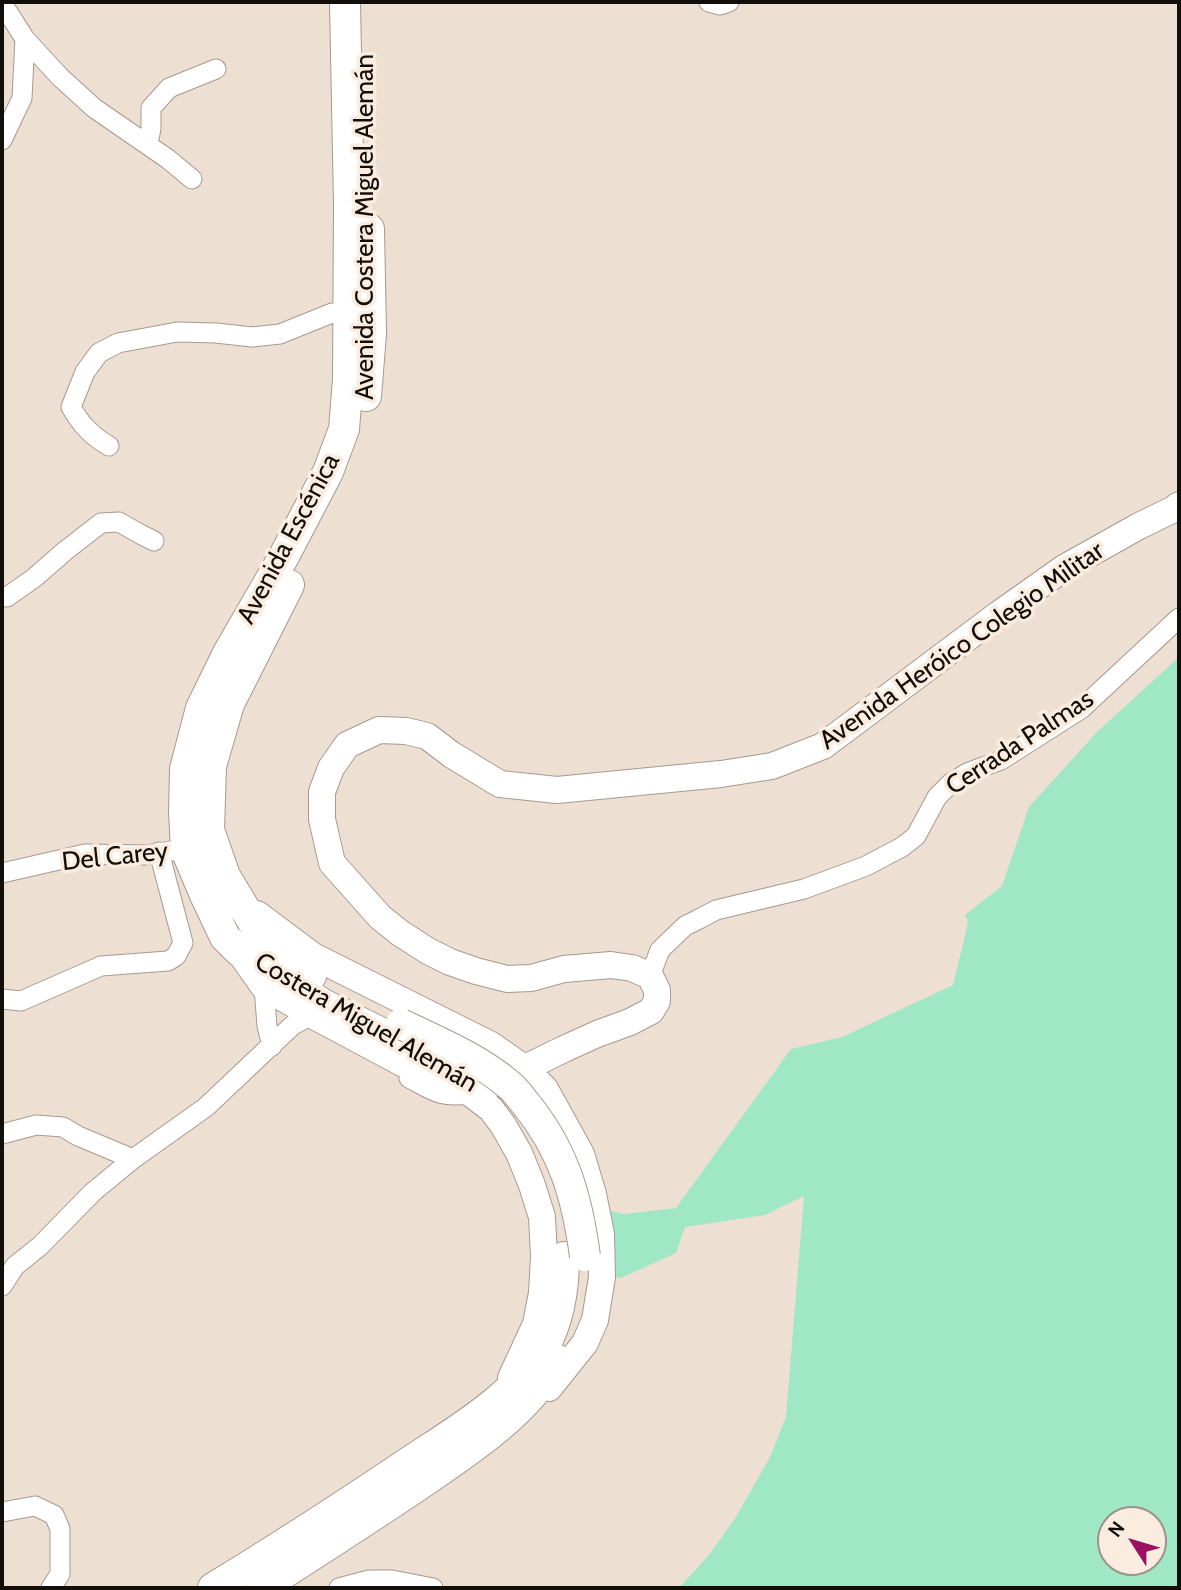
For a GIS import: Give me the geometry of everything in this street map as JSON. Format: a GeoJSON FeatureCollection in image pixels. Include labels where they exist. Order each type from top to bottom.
{"type":"FeatureCollection","features":[{"type":"Feature","properties":{"kind":"main road","name":"Avenida Escénica"},"geometry":{"type":"LineString","coordinates":[[223,891],[173,851],[184,812],[185,769],[201,708],[228,653],[283,558],[327,472],[344,429],[348,380],[349,204],[345,2]]}},
{"type":"Feature","properties":{"kind":"main road","name":"Avenida Costera Miguel Alemán"},"geometry":{"type":"LineString","coordinates":[[223,891],[209,831],[211,766],[229,704],[290,583],[344,485],[364,426],[371,334],[365,2]]}},
{"type":"Feature","properties":{"kind":"main road","name":"Avenida Heróico Colegio Militar"},"geometry":{"type":"LineString","coordinates":[[650,976],[632,968],[611,965],[564,969],[531,978],[507,979],[450,962],[428,951],[380,917],[332,863],[321,819],[323,792],[331,768],[347,745],[379,730],[406,731],[427,736],[452,755],[500,784],[557,790],[722,774],[772,766],[823,746],[1064,568],[1179,505]]}},
{"type":"Feature","properties":{"kind":"main road","name":"Costera Miguel Alemán"},"geometry":{"type":"LineString","coordinates":[[223,891],[225,937],[239,951],[323,1004],[467,1055],[510,1085],[535,1116],[569,1179],[580,1217],[574,1257],[584,1292],[573,1328],[545,1381],[509,1404],[477,1416],[233,1585]]}},
{"type":"Feature","properties":{"kind":"main road","name":"Costera Miguel Alemán"},"geometry":{"type":"LineString","coordinates":[[223,891],[288,959],[322,984],[399,1032]]}},
{"type":"Feature","properties":{"kind":"main road"},"geometry":{"type":"LineString","coordinates":[[223,891],[313,956],[491,1045],[524,1068],[545,1089],[581,1154],[601,1234],[602,1277],[595,1320],[585,1343],[548,1390],[509,1404]]}},
{"type":"Feature","properties":{"kind":"main road"},"geometry":{"type":"LineString","coordinates":[[239,951],[264,987],[402,1063],[472,1094],[491,1109],[503,1125],[523,1164],[542,1217],[544,1256],[542,1293],[536,1324],[509,1404]]}},
{"type":"Feature","properties":{"kind":"main road"},"geometry":{"type":"LineString","coordinates":[[472,1094],[651,1011],[657,990],[650,976]]}},
{"type":"Feature","properties":{"kind":"main road","name":"Costera Miguel Alemán"},"geometry":{"type":"LineString","coordinates":[[233,1585],[371,1518],[468,1451],[509,1404]]}},
{"type":"Feature","properties":{"kind":"street"},"geometry":{"type":"LineString","coordinates":[[709,2],[720,5],[729,2]]}},
{"type":"Feature","properties":{"kind":"street"},"geometry":{"type":"LineString","coordinates":[[2,3],[25,38],[60,77],[94,108],[169,159],[192,179]]}},
{"type":"Feature","properties":{"kind":"street"},"geometry":{"type":"LineString","coordinates":[[2,140],[22,99],[25,38]]}},
{"type":"Feature","properties":{"kind":"street"},"geometry":{"type":"LineString","coordinates":[[148,145],[151,108],[169,88],[216,69]]}},
{"type":"Feature","properties":{"kind":"street"},"geometry":{"type":"LineString","coordinates":[[2,111],[22,99]]}},
{"type":"Feature","properties":{"kind":"street"},"geometry":{"type":"LineString","coordinates":[[109,446],[95,438],[82,425],[71,408],[85,372],[99,353],[118,343],[177,332],[252,337],[280,334],[332,313],[348,314]]}},
{"type":"Feature","properties":{"kind":"street"},"geometry":{"type":"LineString","coordinates":[[2,596],[7,597],[34,578],[101,523],[119,522],[155,541]]}},
{"type":"Feature","properties":{"kind":"street","name":"Cerrada Palmas"},"geometry":{"type":"LineString","coordinates":[[650,976],[660,950],[685,926],[716,910],[804,889],[866,866],[902,847],[916,836],[937,797],[951,783],[1001,760],[1081,709],[1179,618]]}},
{"type":"Feature","properties":{"kind":"street"},"geometry":{"type":"LineString","coordinates":[[2,999],[21,1000],[102,966],[168,961],[176,956],[183,943],[173,851]]}},
{"type":"Feature","properties":{"kind":"street","name":"Del Carey"},"geometry":{"type":"LineString","coordinates":[[2,873],[85,854],[146,855],[173,851]]}},
{"type":"Feature","properties":{"kind":"street"},"geometry":{"type":"LineString","coordinates":[[264,987],[267,1026],[272,1045]]}},
{"type":"Feature","properties":{"kind":"street"},"geometry":{"type":"LineString","coordinates":[[3,1282],[15,1266],[40,1246],[93,1192],[133,1159],[206,1107],[293,1025],[312,1015]]}},
{"type":"Feature","properties":{"kind":"street"},"geometry":{"type":"LineString","coordinates":[[272,1045],[309,1030],[321,1032],[442,1095],[472,1094]]}},
{"type":"Feature","properties":{"kind":"street"},"geometry":{"type":"LineString","coordinates":[[2,1134],[36,1125],[63,1127],[133,1159]]}},
{"type":"Feature","properties":{"kind":"street"},"geometry":{"type":"LineString","coordinates":[[2,1512],[35,1506],[54,1515],[60,1529],[60,1574],[51,1588]]}},
{"type":"Feature","properties":{"kind":"street"},"geometry":{"type":"LineString","coordinates":[[339,1588],[369,1580],[393,1580],[433,1588]]}},
{"type":"Feature","properties":{"kind":"green space"},"geometry":{"type":"Polygon","coordinates":[[[1179,657],[1179,1588],[679,1588],[709,1555],[736,1517],[770,1457],[786,1417],[804,1196],[765,1215],[685,1227],[676,1253],[621,1278],[592,1274],[579,1267],[585,1205],[624,1214],[676,1208],[791,1049],[842,1037],[953,985],[968,923],[965,915],[1002,886],[1029,807],[1097,732],[1179,657]]]}}]}
